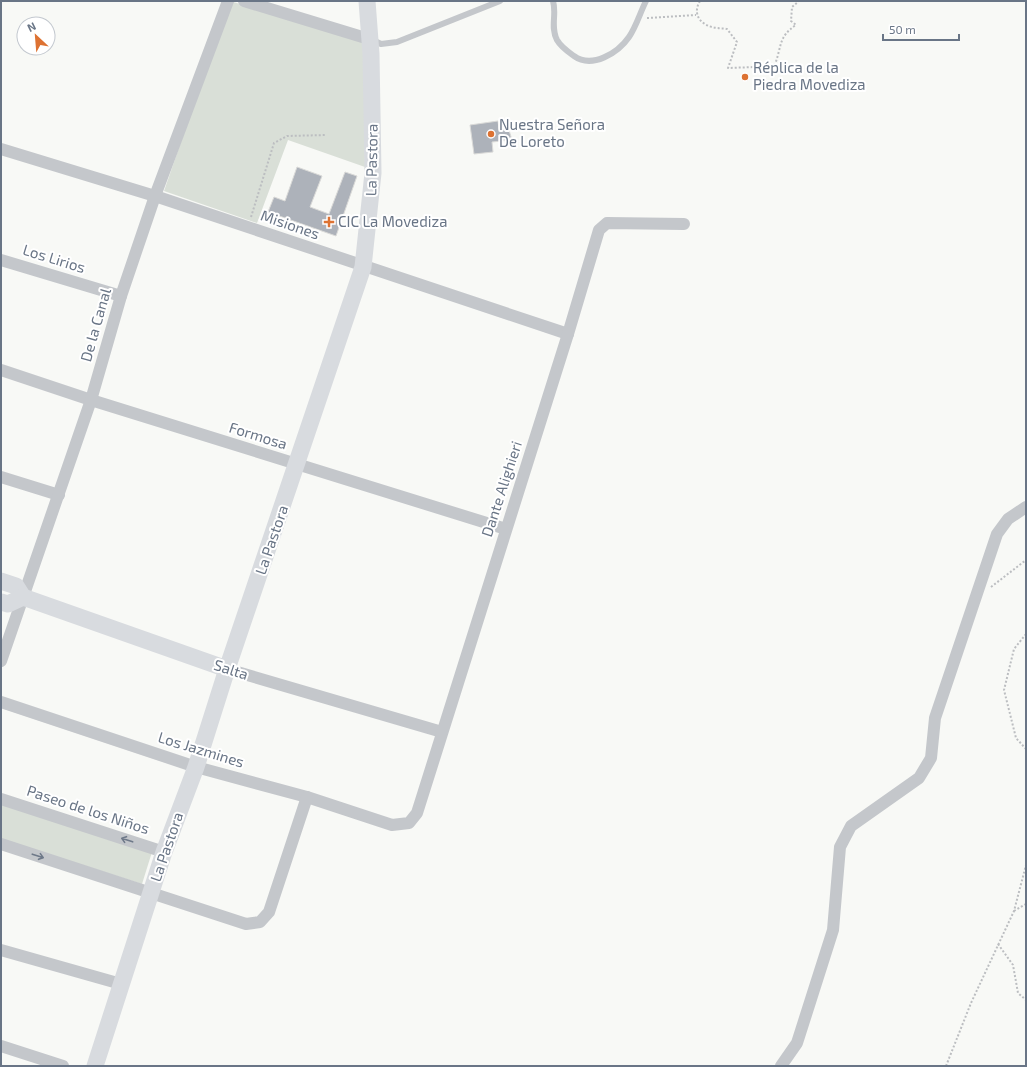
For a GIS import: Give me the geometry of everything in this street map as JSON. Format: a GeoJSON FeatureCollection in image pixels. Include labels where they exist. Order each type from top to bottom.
{"type":"FeatureCollection","features":[{"type":"Feature","properties":{"kind":"street","name":"De la Canal"},"geometry":{"type":"LineString","coordinates":[[1,661],[91,400],[121,296],[155,196],[228,1]]}},
{"type":"Feature","properties":{"kind":"street"},"geometry":{"type":"LineString","coordinates":[[244,1],[370,39]]}},
{"type":"Feature","properties":{"kind":"street","name":"La Pastora"},"geometry":{"type":"LineString","coordinates":[[95,1066],[164,852],[196,767],[227,669],[298,465],[363,267],[374,173],[370,39],[367,1]]}},
{"type":"Feature","properties":{"kind":"street","name":"Misiones"},"geometry":{"type":"LineString","coordinates":[[1,149],[155,196],[363,267],[568,334]]}},
{"type":"Feature","properties":{"kind":"street","name":"Dante Alighieri"},"geometry":{"type":"LineString","coordinates":[[392,825],[409,823],[417,813],[568,334],[599,230],[607,223],[684,224]]}},
{"type":"Feature","properties":{"kind":"street","name":"Los Lirios"},"geometry":{"type":"LineString","coordinates":[[1,260],[121,296]]}},
{"type":"Feature","properties":{"kind":"street","name":"Formosa"},"geometry":{"type":"LineString","coordinates":[[1,370],[91,400],[506,530]]}},
{"type":"Feature","properties":{"kind":"street"},"geometry":{"type":"LineString","coordinates":[[1,477],[59,496]]}},
{"type":"Feature","properties":{"kind":"street"},"geometry":{"type":"LineString","coordinates":[[781,1066],[797,1043],[833,930],[840,847],[851,826],[919,778],[931,758],[935,718],[997,534],[1008,519],[1026,507]]}},
{"type":"Feature","properties":{"kind":"street","name":"Salta"},"geometry":{"type":"LineString","coordinates":[[1,581],[16,586],[22,597],[227,669],[442,732]]}},
{"type":"Feature","properties":{"kind":"street"},"geometry":{"type":"LineString","coordinates":[[1,602],[8,604],[22,597]]}},
{"type":"Feature","properties":{"kind":"street","name":"Los Jazmines"},"geometry":{"type":"LineString","coordinates":[[1,702],[196,767],[307,797],[392,825]]}},
{"type":"Feature","properties":{"kind":"street"},"geometry":{"type":"LineString","coordinates":[[1,844],[152,892],[246,924],[260,922],[269,912],[307,797]]}},
{"type":"Feature","properties":{"kind":"street","name":"Paseo de los Niños"},"geometry":{"type":"LineString","coordinates":[[1,799],[164,852]]}},
{"type":"Feature","properties":{"kind":"street"},"geometry":{"type":"LineString","coordinates":[[1,950],[122,984]]}},
{"type":"Feature","properties":{"kind":"street"},"geometry":{"type":"LineString","coordinates":[[1,1046],[63,1066]]}},
{"type":"Feature","properties":{"kind":"lane"},"geometry":{"type":"LineString","coordinates":[[370,39],[382,44],[397,42],[500,1]]}},
{"type":"Feature","properties":{"kind":"lane"},"geometry":{"type":"LineString","coordinates":[[553,1],[555,7],[553,31],[560,46],[579,59],[590,62],[617,50],[629,37],[646,1]]}},
{"type":"Feature","properties":{"kind":"path"},"geometry":{"type":"LineString","coordinates":[[700,1],[696,8],[696,15],[698,19],[706,25],[727,29],[737,42],[728,68],[769,68],[775,64],[782,38],[787,31],[796,25],[791,22],[791,11],[792,7],[799,1]]}},
{"type":"Feature","properties":{"kind":"path"},"geometry":{"type":"LineString","coordinates":[[638,18],[665,18],[696,15]]}},
{"type":"Feature","properties":{"kind":"path"},"geometry":{"type":"LineString","coordinates":[[248,227],[274,143],[287,136],[326,135]]}},
{"type":"Feature","properties":{"kind":"path"},"geometry":{"type":"LineString","coordinates":[[974,601],[1026,560]]}},
{"type":"Feature","properties":{"kind":"path"},"geometry":{"type":"LineString","coordinates":[[1026,634],[1014,649],[1004,690],[1016,738],[1026,749]]}},
{"type":"Feature","properties":{"kind":"path"},"geometry":{"type":"LineString","coordinates":[[946,1066],[971,1003],[1014,911],[1026,866]]}},
{"type":"Feature","properties":{"kind":"path"},"geometry":{"type":"LineString","coordinates":[[1014,911],[1026,904]]}},
{"type":"Feature","properties":{"kind":"path"},"geometry":{"type":"LineString","coordinates":[[998,944],[1012,964],[1018,992],[1026,1000]]}},
{"type":"Feature","properties":{"kind":"shaded area"},"geometry":{"type":"Polygon","coordinates":[[[230,1],[364,41],[365,167],[288,140],[257,223],[164,191],[230,1]]]}},
{"type":"Feature","properties":{"kind":"shaded area"},"geometry":{"type":"Polygon","coordinates":[[[1,803],[152,852],[142,884],[1,839],[1,803]]]}},
{"type":"Feature","properties":{"kind":"building","name":"Nuestra Señora De Loreto"},"geometry":{"type":"Polygon","coordinates":[[[498,121],[499,129],[508,127],[512,140],[492,142],[493,152],[474,154],[470,125],[498,121]]]}},
{"type":"Feature","properties":{"kind":"building","name":"CIC La Movediza"},"geometry":{"type":"Polygon","coordinates":[[[297,167],[322,176],[310,207],[329,214],[345,172],[357,176],[336,236],[268,212],[274,197],[285,201],[297,167]]]}},
{"type":"Feature","properties":{"kind":"place","name":"Réplica de la Piedra Movediza"},"geometry":{"type":"Point","coordinates":[745,77]}},
{"type":"Feature","properties":{"kind":"place","name":"Nuestra Señora De Loreto"},"geometry":{"type":"Point","coordinates":[491,134]}},
{"type":"Feature","properties":{"kind":"place","name":"CIC La Movediza"},"geometry":{"type":"Point","coordinates":[329,222]}}]}
